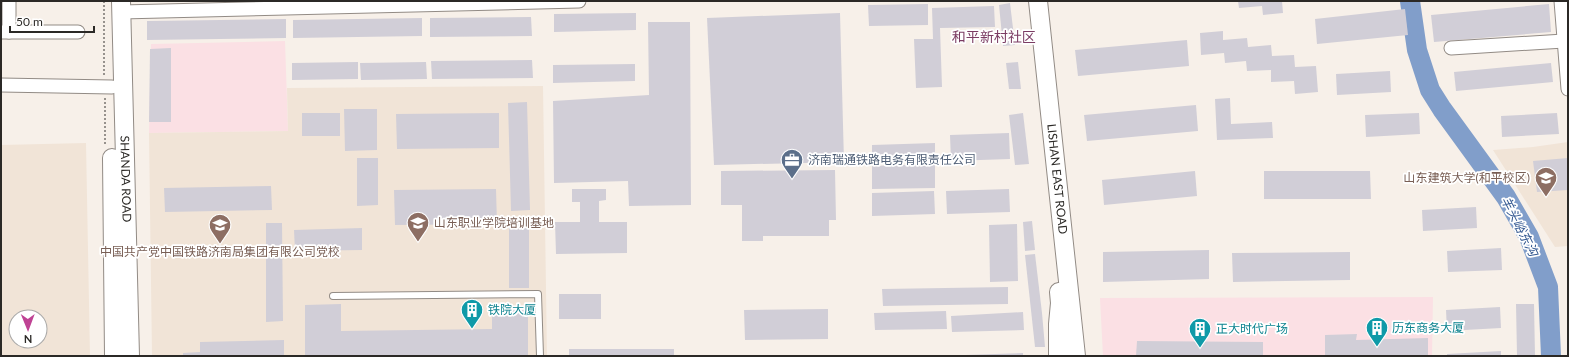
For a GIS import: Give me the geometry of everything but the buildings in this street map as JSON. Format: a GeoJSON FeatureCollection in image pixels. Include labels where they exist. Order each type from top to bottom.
{"type":"FeatureCollection","features":[{"type":"Feature","properties":{"kind":"street"},"geometry":{"type":"LineString","coordinates":[[9,1],[5,32],[78,32]]}},
{"type":"Feature","properties":{"kind":"street"},"geometry":{"type":"LineString","coordinates":[[117,5],[579,1]]}},
{"type":"Feature","properties":{"kind":"street","name":"LISHAN EAST ROAD"},"geometry":{"type":"LineString","coordinates":[[1027,1],[1060,303],[1058,324],[1058,356]]}},
{"type":"Feature","properties":{"kind":"street","name":"LISHAN EAST ROAD"},"geometry":{"type":"LineString","coordinates":[[1038,1],[1076,356]]}},
{"type":"Feature","properties":{"kind":"street"},"geometry":{"type":"LineString","coordinates":[[1561,1],[1568,89]]}},
{"type":"Feature","properties":{"kind":"street","name":"SHANDA ROAD"},"geometry":{"type":"LineString","coordinates":[[114,356],[112,87],[117,5]]}},
{"type":"Feature","properties":{"kind":"street","name":"SHANDA ROAD"},"geometry":{"type":"LineString","coordinates":[[117,5],[130,356]]}},
{"type":"Feature","properties":{"kind":"street"},"geometry":{"type":"LineString","coordinates":[[1451,48],[1564,41]]}},
{"type":"Feature","properties":{"kind":"street"},"geometry":{"type":"LineString","coordinates":[[1,85],[112,87]]}},
{"type":"Feature","properties":{"kind":"lane"},"geometry":{"type":"LineString","coordinates":[[333,296],[538,294],[540,356]]}},
{"type":"Feature","properties":{"kind":"shaded area"},"geometry":{"type":"Polygon","coordinates":[[[285,41],[288,131],[149,133],[151,44],[285,41]]]}},
{"type":"Feature","properties":{"kind":"shaded area","name":"山东职业学院培训基地"},"geometry":{"type":"Polygon","coordinates":[[[543,86],[547,356],[152,356],[149,133],[288,131],[287,88],[543,86]]]}},
{"type":"Feature","properties":{"kind":"shaded area","name":"山东建筑大学(和平校区)"},"geometry":{"type":"Polygon","coordinates":[[[1568,142],[1568,246],[1555,247],[1493,150],[1533,147],[1568,142]]]}},
{"type":"Feature","properties":{"kind":"shaded area"},"geometry":{"type":"Polygon","coordinates":[[[86,143],[90,356],[1,356],[1,145],[86,143]]]}},
{"type":"Feature","properties":{"kind":"shaded area"},"geometry":{"type":"Polygon","coordinates":[[[1433,297],[1432,356],[1103,356],[1100,298],[1433,297]]]}},
{"type":"Feature","properties":{"kind":"waterway","name":"羊头峪东沟"},"geometry":{"type":"LineString","coordinates":[[1410,1],[1417,50],[1430,90],[1442,109],[1506,197],[1529,237],[1548,287],[1551,356]]}},
{"type":"Feature","properties":{"kind":"place","name":"济南瑞通铁路电务有限责任公司"},"geometry":{"type":"Point","coordinates":[792,180]}},
{"type":"Feature","properties":{"kind":"place","name":"山东建筑大学(和平校区)"},"geometry":{"type":"Point","coordinates":[1546,198]}},
{"type":"Feature","properties":{"kind":"place","name":"山东职业学院培训基地"},"geometry":{"type":"Point","coordinates":[418,242]}},
{"type":"Feature","properties":{"kind":"place","name":"中国共产党中国铁路济南局集团有限公司党校"},"geometry":{"type":"Point","coordinates":[220,244]}},
{"type":"Feature","properties":{"kind":"place","name":"铁院大厦"},"geometry":{"type":"Point","coordinates":[472,330]}},
{"type":"Feature","properties":{"kind":"place","name":"正大时代广场"},"geometry":{"type":"Point","coordinates":[1200,348]}},
{"type":"Feature","properties":{"kind":"place","name":"历东商务大厦"},"geometry":{"type":"Point","coordinates":[1377,348]}},
{"type":"Feature","properties":{"kind":"district","name":"和平新村社区"},"geometry":{"type":"Point","coordinates":[994,37]}}]}
